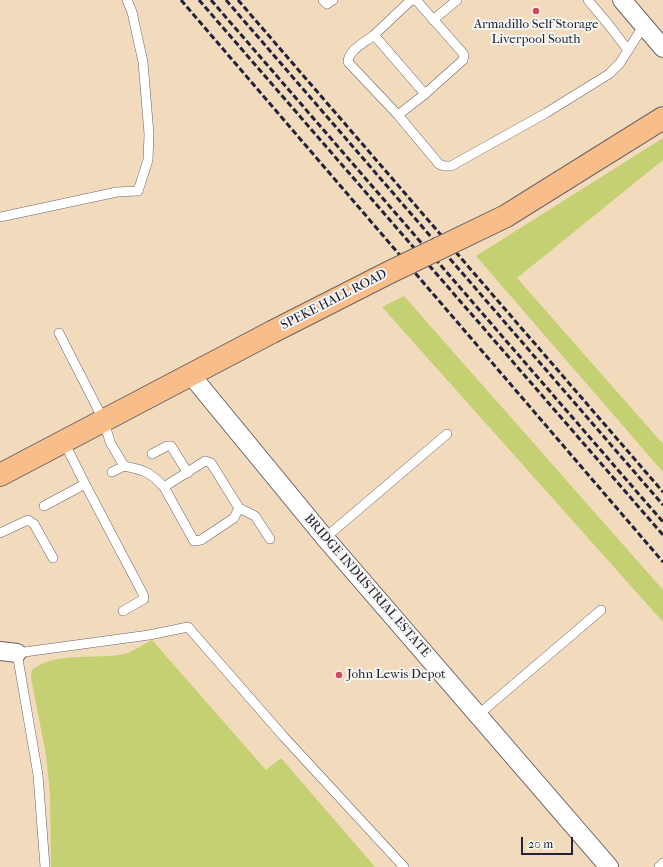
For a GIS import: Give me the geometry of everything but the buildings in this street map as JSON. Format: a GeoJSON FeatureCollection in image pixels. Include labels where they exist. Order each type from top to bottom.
{"type":"FeatureCollection","features":[{"type":"Feature","properties":{"kind":"highway","name":"SPEKE HALL ROAD"},"geometry":{"type":"LineString","coordinates":[[0,475],[272,332],[388,273],[506,216],[663,118]]}},
{"type":"Feature","properties":{"kind":"street"},"geometry":{"type":"LineString","coordinates":[[622,0],[663,48]]}},
{"type":"Feature","properties":{"kind":"street","name":"BRIDGE INDUSTRIAL ESTATE"},"geometry":{"type":"LineString","coordinates":[[191,375],[325,538],[609,867]]}},
{"type":"Feature","properties":{"kind":"lane"},"geometry":{"type":"LineString","coordinates":[[0,217],[117,192],[138,191],[148,160],[149,134],[147,96],[143,62],[132,12],[127,0]]}},
{"type":"Feature","properties":{"kind":"lane"},"geometry":{"type":"LineString","coordinates":[[323,0],[327,4],[333,0]]}},
{"type":"Feature","properties":{"kind":"lane"},"geometry":{"type":"LineString","coordinates":[[398,115],[425,94],[463,60],[464,55],[417,1],[413,0],[374,35],[351,53],[348,58],[348,62],[398,115],[438,164],[444,166],[451,166],[546,113],[609,74],[620,63],[644,25]]}},
{"type":"Feature","properties":{"kind":"lane"},"geometry":{"type":"LineString","coordinates":[[433,20],[457,0]]}},
{"type":"Feature","properties":{"kind":"lane"},"geometry":{"type":"LineString","coordinates":[[588,0],[628,50]]}},
{"type":"Feature","properties":{"kind":"lane"},"geometry":{"type":"LineString","coordinates":[[374,35],[425,94]]}},
{"type":"Feature","properties":{"kind":"lane"},"geometry":{"type":"LineString","coordinates":[[59,333],[104,421],[110,442],[124,466]]}},
{"type":"Feature","properties":{"kind":"lane"},"geometry":{"type":"LineString","coordinates":[[325,538],[447,434]]}},
{"type":"Feature","properties":{"kind":"lane"},"geometry":{"type":"LineString","coordinates":[[64,442],[143,594],[144,599],[123,611]]}},
{"type":"Feature","properties":{"kind":"lane"},"geometry":{"type":"LineString","coordinates":[[152,454],[167,446],[171,446],[188,473]]}},
{"type":"Feature","properties":{"kind":"lane"},"geometry":{"type":"LineString","coordinates":[[164,487],[205,461],[211,463],[239,508],[255,516],[270,539]]}},
{"type":"Feature","properties":{"kind":"lane"},"geometry":{"type":"LineString","coordinates":[[112,472],[124,466],[139,469],[153,476],[164,487],[194,541],[201,540],[234,518],[239,508]]}},
{"type":"Feature","properties":{"kind":"lane"},"geometry":{"type":"LineString","coordinates":[[44,506],[85,484]]}},
{"type":"Feature","properties":{"kind":"lane"},"geometry":{"type":"LineString","coordinates":[[0,533],[28,520],[34,524],[53,558]]}},
{"type":"Feature","properties":{"kind":"lane"},"geometry":{"type":"LineString","coordinates":[[478,715],[601,610]]}},
{"type":"Feature","properties":{"kind":"lane"},"geometry":{"type":"LineString","coordinates":[[45,867],[38,775],[8,652],[148,634],[188,627],[284,737],[404,867]]}},
{"type":"Feature","properties":{"kind":"lane"},"geometry":{"type":"LineString","coordinates":[[659,867],[663,863]]}},
{"type":"Feature","properties":{"kind":"green space"},"geometry":{"type":"Polygon","coordinates":[[[663,138],[663,160],[517,278],[663,444],[663,472],[476,256],[663,138]]]}},
{"type":"Feature","properties":{"kind":"green space"},"geometry":{"type":"Polygon","coordinates":[[[404,296],[663,590],[663,622],[382,307],[404,296]]]}},
{"type":"Feature","properties":{"kind":"green space"},"geometry":{"type":"Polygon","coordinates":[[[152,640],[266,770],[281,758],[375,867],[51,867],[50,795],[46,755],[31,678],[32,670],[52,660],[124,654],[131,652],[152,640]]]}},
{"type":"Feature","properties":{"kind":"railway"},"geometry":{"type":"LineString","coordinates":[[181,0],[663,562]]}},
{"type":"Feature","properties":{"kind":"railway"},"geometry":{"type":"LineString","coordinates":[[199,0],[663,535]]}},
{"type":"Feature","properties":{"kind":"railway"},"geometry":{"type":"LineString","coordinates":[[211,0],[663,522]]}},
{"type":"Feature","properties":{"kind":"railway"},"geometry":{"type":"LineString","coordinates":[[226,0],[663,505]]}},
{"type":"Feature","properties":{"kind":"railway"},"geometry":{"type":"LineString","coordinates":[[238,0],[663,492]]}},
{"type":"Feature","properties":{"kind":"place","name":"Armadillo Self Storage Liverpool South"},"geometry":{"type":"Point","coordinates":[536,11]}},
{"type":"Feature","properties":{"kind":"place","name":"John Lewis Depot"},"geometry":{"type":"Point","coordinates":[339,675]}}]}
